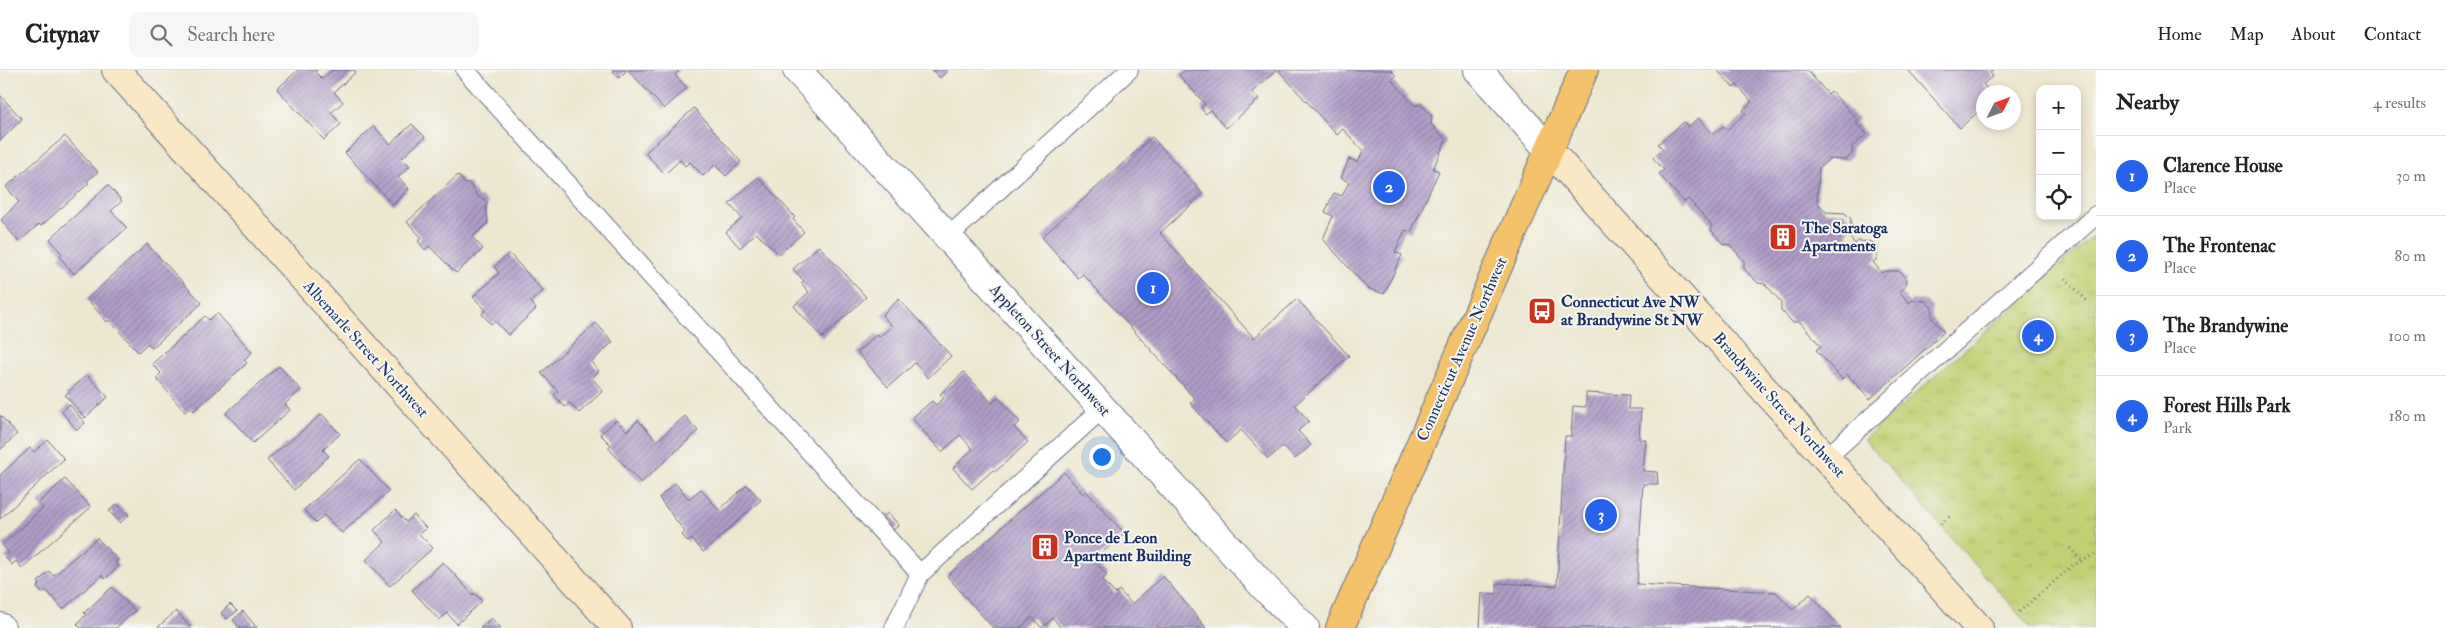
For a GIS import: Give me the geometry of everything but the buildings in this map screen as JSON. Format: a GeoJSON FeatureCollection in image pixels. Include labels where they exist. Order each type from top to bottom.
{"type":"FeatureCollection","features":[{"type":"Feature","properties":{"kind":"main road","name":"Connecticut Avenue Northwest"},"geometry":{"type":"LineString","coordinates":[[1340,628],[1584,70]]}},
{"type":"Feature","properties":{"kind":"street","name":"Albemarle Street Northwest"},"geometry":{"type":"LineString","coordinates":[[116,70],[617,628]]}},
{"type":"Feature","properties":{"kind":"street","name":"Appleton Street Northwest"},"geometry":{"type":"LineString","coordinates":[[797,70],[1264,587],[1305,628]]}},
{"type":"Feature","properties":{"kind":"street","name":"Brandywine Street Northwest"},"geometry":{"type":"LineString","coordinates":[[1478,70],[1979,628]]}},
{"type":"Feature","properties":{"kind":"lane"},"geometry":{"type":"LineString","coordinates":[[465,70],[920,574]]}},
{"type":"Feature","properties":{"kind":"lane"},"geometry":{"type":"LineString","coordinates":[[948,237],[1129,70]]}},
{"type":"Feature","properties":{"kind":"lane"},"geometry":{"type":"LineString","coordinates":[[1826,458],[2096,215]]}},
{"type":"Feature","properties":{"kind":"lane"},"geometry":{"type":"LineString","coordinates":[[894,628],[920,574],[1102,409]]}},
{"type":"Feature","properties":{"kind":"path"},"geometry":{"type":"LineString","coordinates":[[2047,259],[2089,303]]}},
{"type":"Feature","properties":{"kind":"path"},"geometry":{"type":"LineString","coordinates":[[1941,524],[1950,516]]}},
{"type":"Feature","properties":{"kind":"path"},"geometry":{"type":"LineString","coordinates":[[2070,548],[2081,560]]}},
{"type":"Feature","properties":{"kind":"path"},"geometry":{"type":"LineString","coordinates":[[2020,612],[2064,572],[2081,560],[2096,554]]}},
{"type":"Feature","properties":{"kind":"green space"},"geometry":{"type":"Polygon","coordinates":[[[2096,233],[2096,628],[2031,628],[1864,439],[2096,233]]]}},
{"type":"Feature","properties":{"kind":"place","name":"The Frontenac"},"geometry":{"type":"Point","coordinates":[1389,187]}},
{"type":"Feature","properties":{"kind":"place","name":"The Saratoga Apartments"},"geometry":{"type":"Point","coordinates":[1783,237]}},
{"type":"Feature","properties":{"kind":"place","name":"Clarence House"},"geometry":{"type":"Point","coordinates":[1153,288]}},
{"type":"Feature","properties":{"kind":"place","name":"Connecticut Ave NW at Brandywine St NW"},"geometry":{"type":"Point","coordinates":[1542,311]}},
{"type":"Feature","properties":{"kind":"place","name":"Forest Hills Park"},"geometry":{"type":"Point","coordinates":[2038,336]}},
{"type":"Feature","properties":{"kind":"place","name":"The Brandywine"},"geometry":{"type":"Point","coordinates":[1601,515]}},
{"type":"Feature","properties":{"kind":"place","name":"Ponce de Leon Apartment Building"},"geometry":{"type":"Point","coordinates":[1045,547]}}]}
